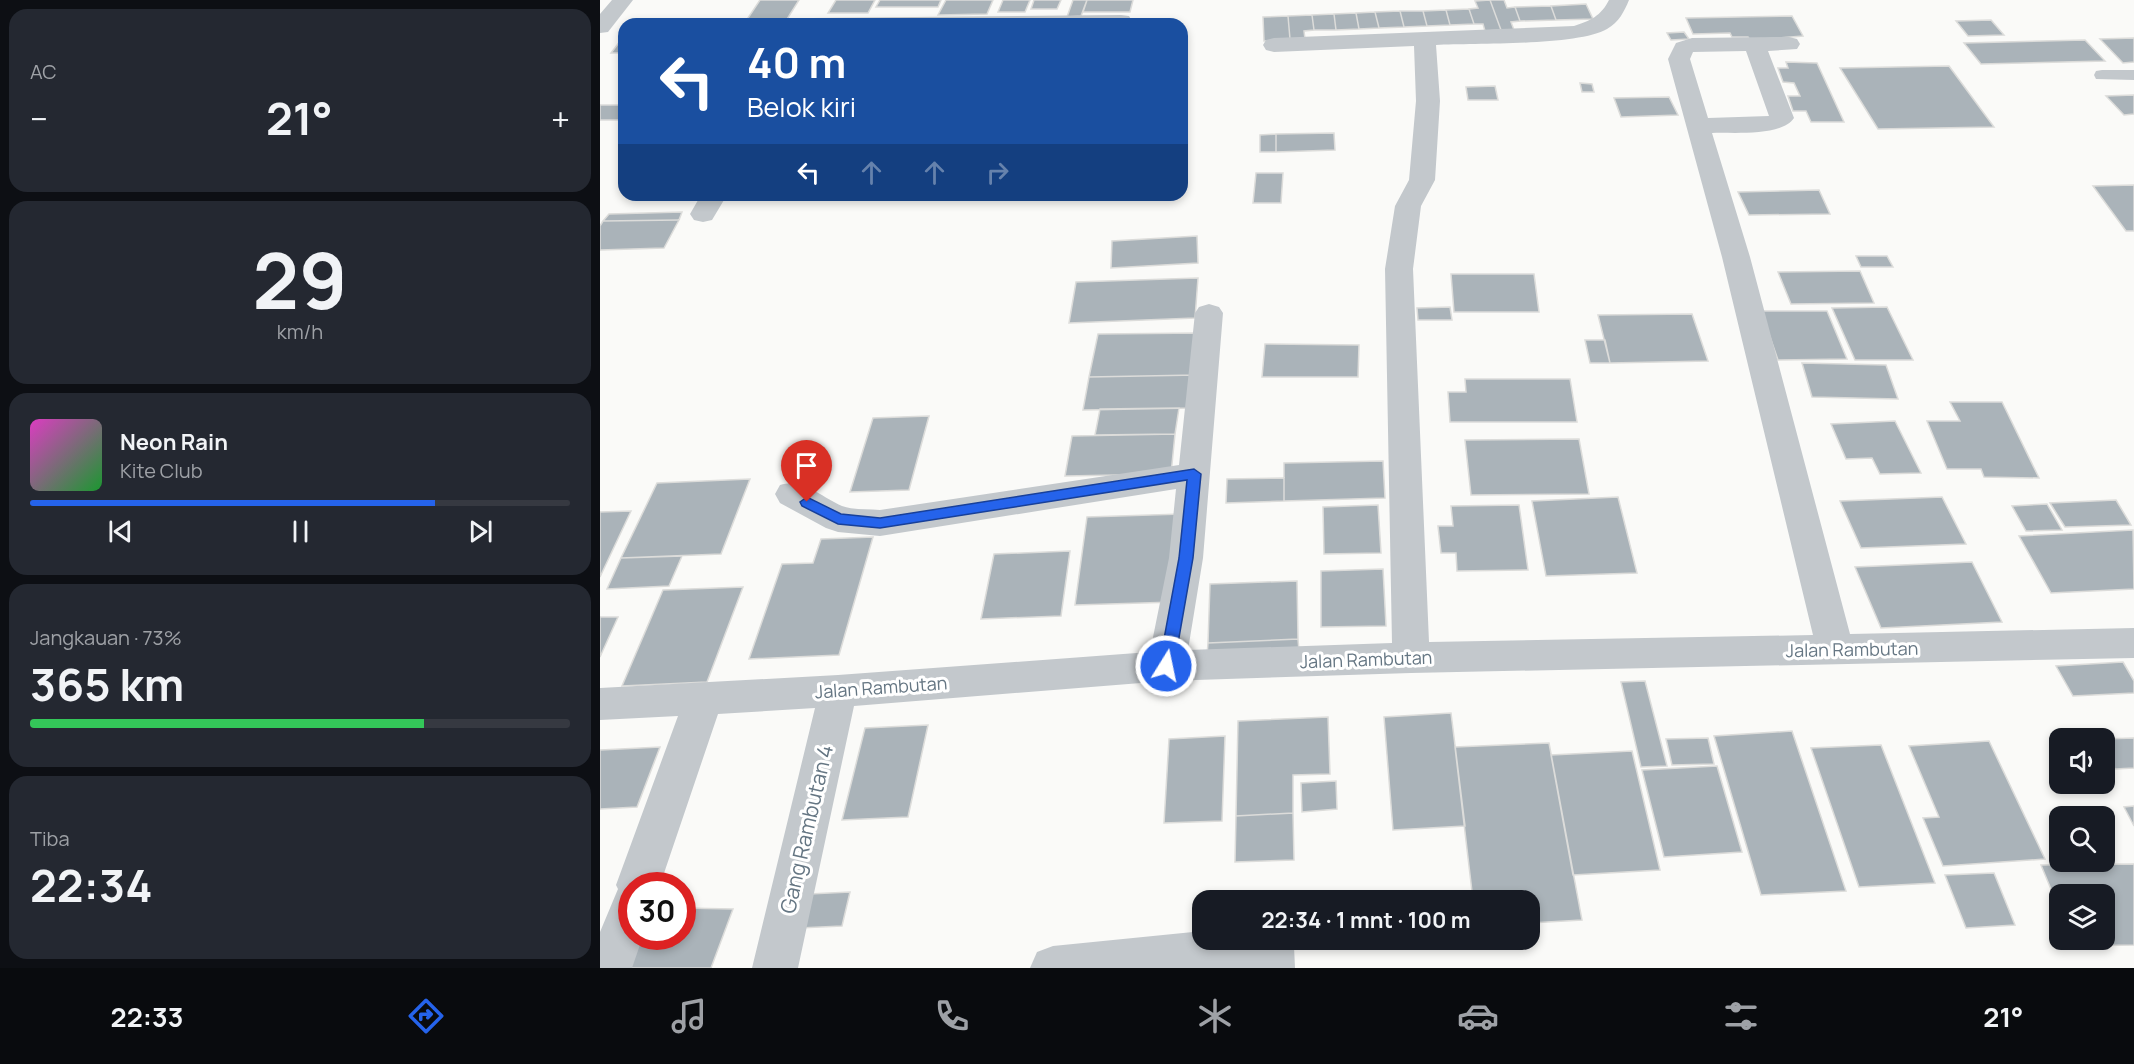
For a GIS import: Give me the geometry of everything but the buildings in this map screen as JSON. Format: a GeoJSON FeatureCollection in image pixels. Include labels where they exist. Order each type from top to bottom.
{"type":"FeatureCollection","features":[{"type":"Feature","properties":{"kind":"street"},"geometry":{"type":"LineString","coordinates":[[600,27],[623,0]]}},
{"type":"Feature","properties":{"kind":"street"},"geometry":{"type":"LineString","coordinates":[[814,18],[823,0]]}},
{"type":"Feature","properties":{"kind":"street"},"geometry":{"type":"LineString","coordinates":[[1274,45],[1426,50],[1575,32],[1599,25],[1613,14],[1619,0]]}},
{"type":"Feature","properties":{"kind":"street"},"geometry":{"type":"LineString","coordinates":[[1698,126],[1775,123],[1782,118],[1754,44]]}},
{"type":"Feature","properties":{"kind":"street"},"geometry":{"type":"LineString","coordinates":[[1789,44],[1692,45],[1684,48],[1679,59],[1736,257],[1835,649]]}},
{"type":"Feature","properties":{"kind":"street"},"geometry":{"type":"LineString","coordinates":[[1411,658],[1399,269],[1408,206],[1422,180],[1428,102],[1426,50]]}},
{"type":"Feature","properties":{"kind":"street"},"geometry":{"type":"LineString","coordinates":[[1166,666],[1186,558],[1209,313]]}},
{"type":"Feature","properties":{"kind":"street"},"geometry":{"type":"LineString","coordinates":[[792,494],[838,519],[880,523],[1194,474]]}},
{"type":"Feature","properties":{"kind":"street","name":"Jalan Rambutan"},"geometry":{"type":"LineString","coordinates":[[600,704],[838,691],[1166,666],[1411,658],[2134,643]]}},
{"type":"Feature","properties":{"kind":"street","name":"Gang Rambutan 4"},"geometry":{"type":"LineString","coordinates":[[775,968],[838,691]]}},
{"type":"Feature","properties":{"kind":"street"},"geometry":{"type":"LineString","coordinates":[[643,872],[704,698]]}},
{"type":"Feature","properties":{"kind":"street"},"geometry":{"type":"LineString","coordinates":[[609,968],[618,943]]}},
{"type":"Feature","properties":{"kind":"street"},"geometry":{"type":"LineString","coordinates":[[1053,968],[1272,946],[1272,968]]}},
{"type":"Feature","properties":{"kind":"lane"},"geometry":{"type":"LineString","coordinates":[[2102,75],[2134,75]]}},
{"type":"Feature","properties":{"kind":"route"},"geometry":{"type":"LineString","coordinates":[[807,502],[838,519],[880,523],[1194,474],[1186,558],[1166,666]]}}]}
